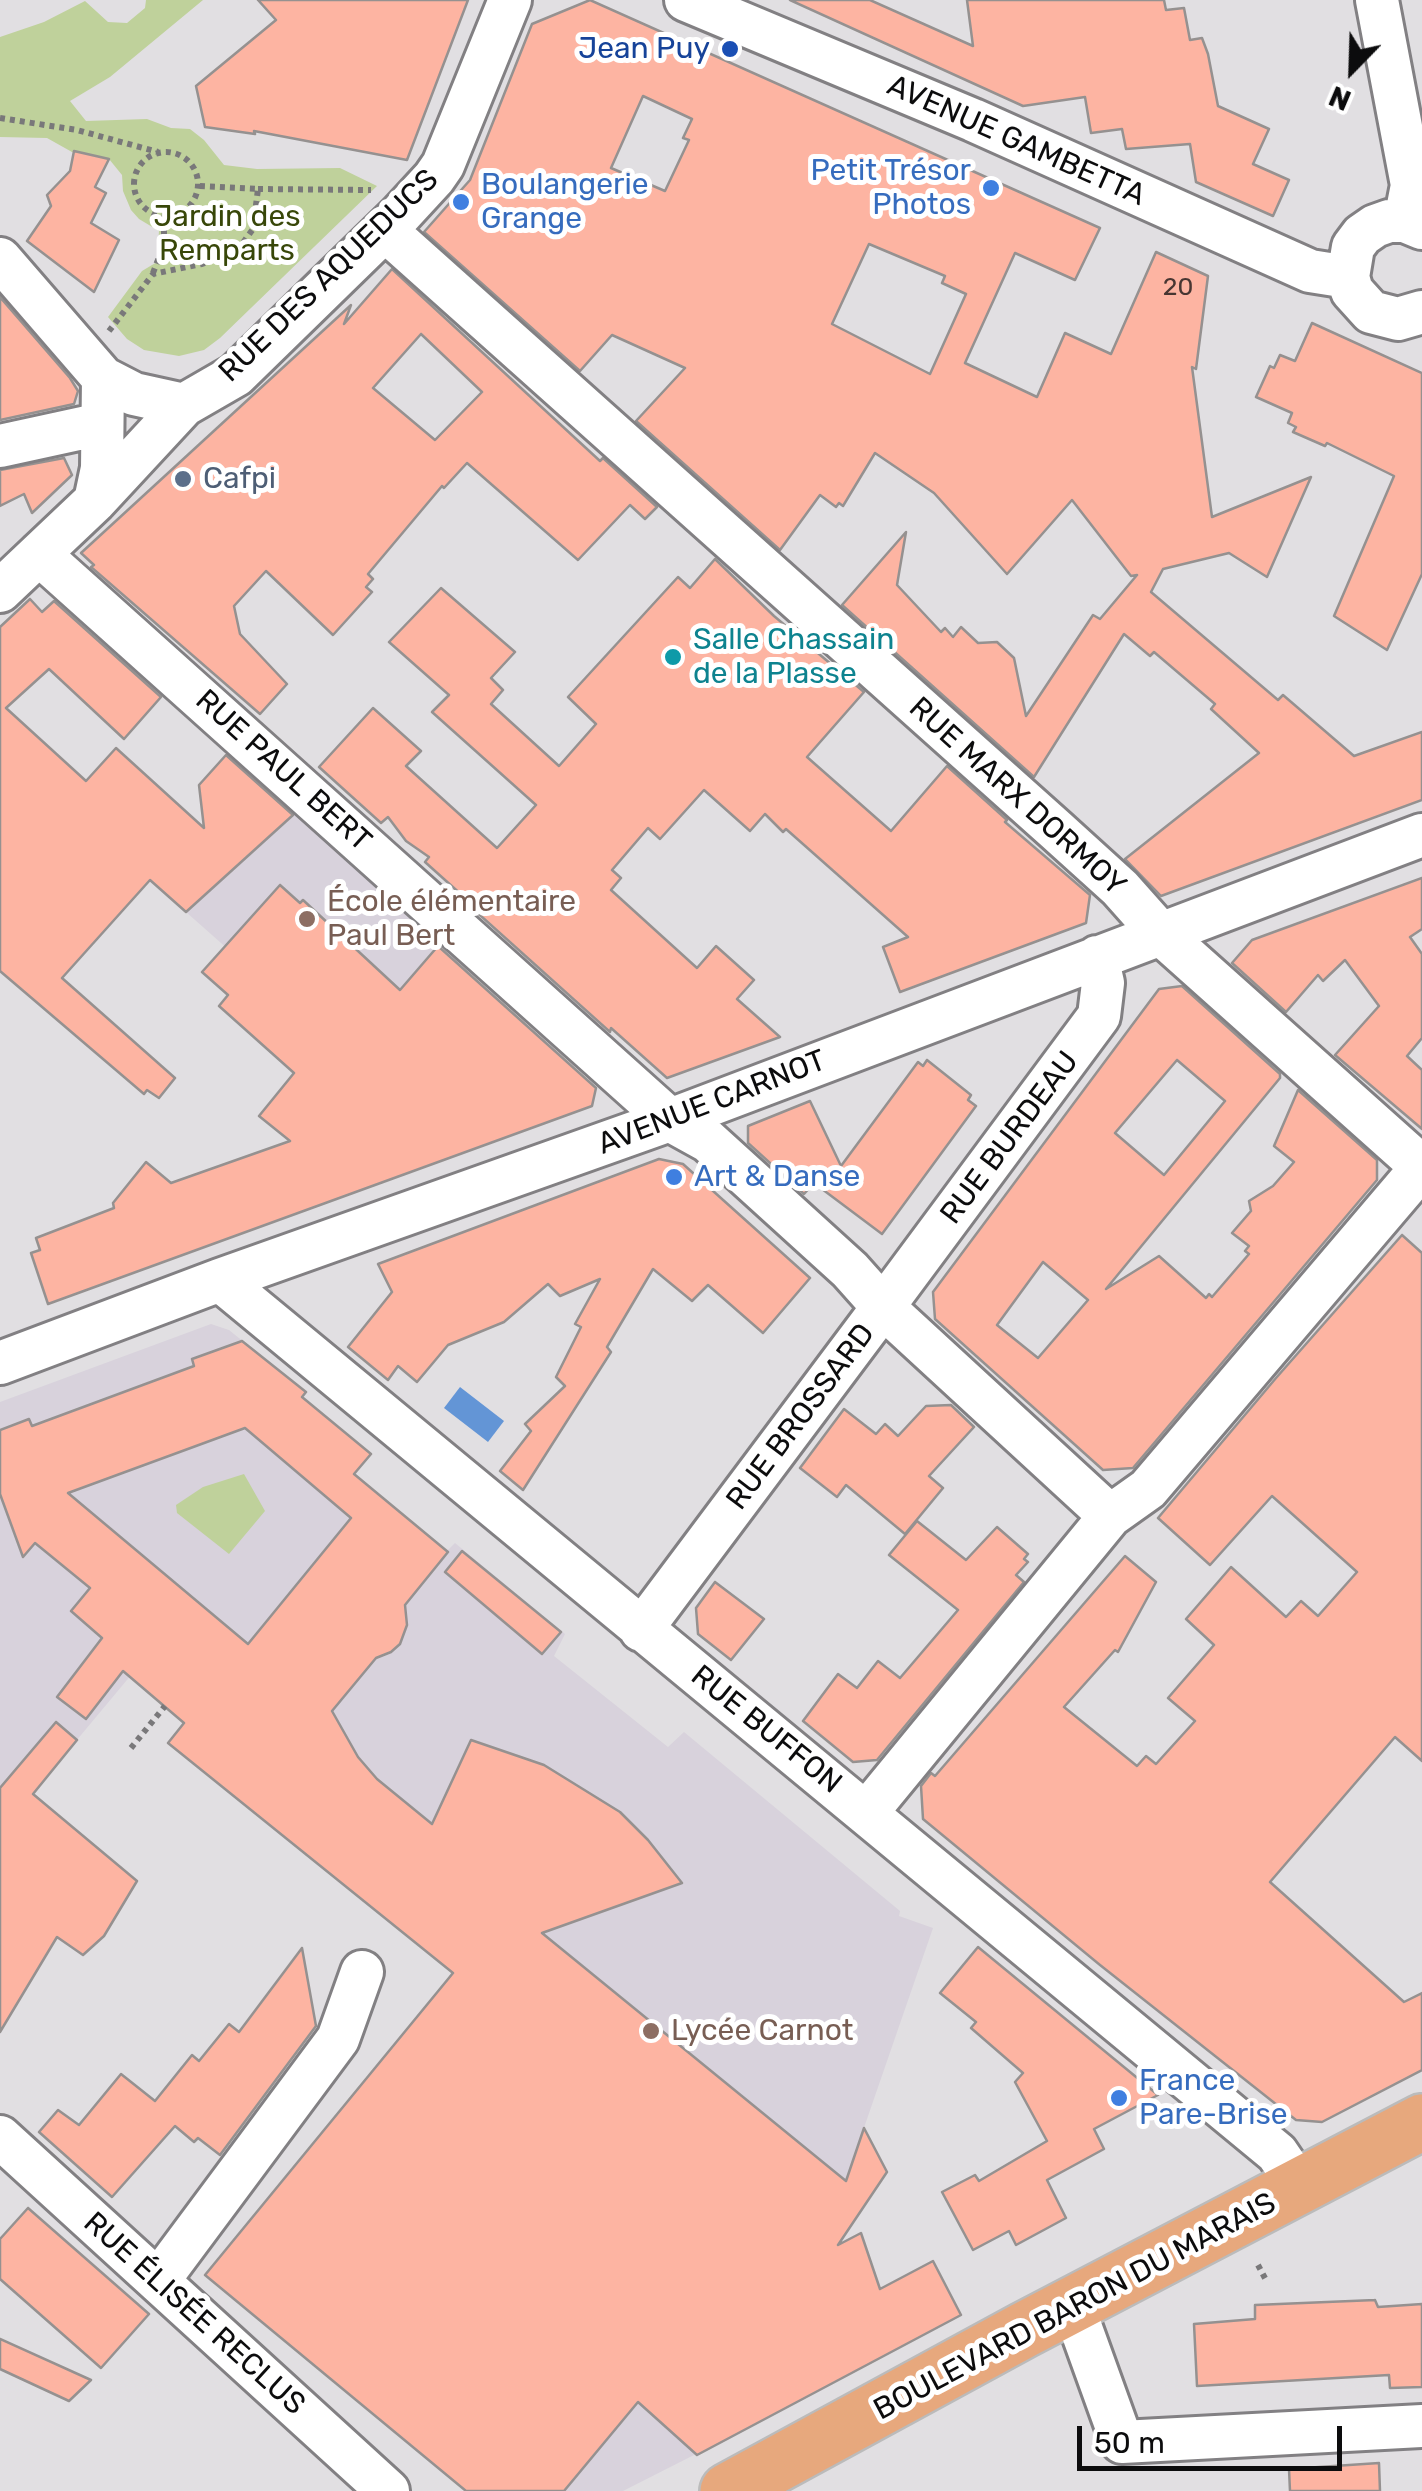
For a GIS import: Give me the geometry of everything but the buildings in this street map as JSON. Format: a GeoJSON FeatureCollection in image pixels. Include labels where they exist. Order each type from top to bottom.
{"type":"FeatureCollection","features":[{"type":"Feature","properties":{"kind":"main road","name":"BOULEVARD BARON DU MARAIS"},"geometry":{"type":"LineString","coordinates":[[728,2491],[1422,2122]]}},
{"type":"Feature","properties":{"kind":"street","name":"RUE DES AQUEDUCS"},"geometry":{"type":"LineString","coordinates":[[0,591],[95,501],[184,405],[236,375],[384,230],[444,165],[510,0]]}},
{"type":"Feature","properties":{"kind":"street","name":"AVENUE GAMBETTA"},"geometry":{"type":"LineString","coordinates":[[686,0],[990,128],[1310,272],[1348,277]]}},
{"type":"Feature","properties":{"kind":"street"},"geometry":{"type":"LineString","coordinates":[[1377,0],[1412,185],[1413,225],[1375,226],[1362,234],[1353,247],[1348,277],[1352,291],[1371,312],[1398,319],[1422,312]]}},
{"type":"Feature","properties":{"kind":"street","name":"RUE MARX DORMOY"},"geometry":{"type":"LineString","coordinates":[[384,230],[1069,841],[1160,932],[1422,1167]]}},
{"type":"Feature","properties":{"kind":"street"},"geometry":{"type":"LineString","coordinates":[[0,260],[94,368],[134,394],[184,405]]}},
{"type":"Feature","properties":{"kind":"street"},"geometry":{"type":"LineString","coordinates":[[94,368],[102,468],[95,501]]}},
{"type":"Feature","properties":{"kind":"street"},"geometry":{"type":"LineString","coordinates":[[0,446],[101,424]]}},
{"type":"Feature","properties":{"kind":"street","name":"RUE PAUL BERT"},"geometry":{"type":"LineString","coordinates":[[40,554],[670,1120],[708,1141],[850,1270],[883,1307]]}},
{"type":"Feature","properties":{"kind":"street","name":"AVENUE CARNOT"},"geometry":{"type":"LineString","coordinates":[[0,1363],[220,1280],[670,1120],[1422,836]]}},
{"type":"Feature","properties":{"kind":"street","name":"RUE BURDEAU"},"geometry":{"type":"LineString","coordinates":[[883,1307],[1099,1016],[1104,983],[1096,957]]}},
{"type":"Feature","properties":{"kind":"street"},"geometry":{"type":"LineString","coordinates":[[868,1812],[1110,1516],[1148,1489],[1422,1167]]}},
{"type":"Feature","properties":{"kind":"street","name":"RUE BUFFON"},"geometry":{"type":"LineString","coordinates":[[220,1280],[1277,2153],[1301,2188]]}},
{"type":"Feature","properties":{"kind":"street","name":"RUE BROSSARD"},"geometry":{"type":"LineString","coordinates":[[641,1630],[883,1307],[1110,1516]]}},
{"type":"Feature","properties":{"kind":"street"},"geometry":{"type":"LineString","coordinates":[[158,2281],[338,2038],[362,1972]]}},
{"type":"Feature","properties":{"kind":"street","name":"RUE ÉLISÉE RECLUS"},"geometry":{"type":"LineString","coordinates":[[3,2149],[158,2281],[388,2491]]}},
{"type":"Feature","properties":{"kind":"street"},"geometry":{"type":"LineString","coordinates":[[1072,2306],[1122,2442],[1422,2426]]}},
{"type":"Feature","properties":{"kind":"path"},"geometry":{"type":"LineString","coordinates":[[0,118],[77,130],[179,154],[194,167],[196,196],[184,211],[164,216],[139,201],[134,181],[142,162],[160,152]]}},
{"type":"Feature","properties":{"kind":"path"},"geometry":{"type":"LineString","coordinates":[[198,186],[372,190]]}},
{"type":"Feature","properties":{"kind":"path"},"geometry":{"type":"LineString","coordinates":[[153,274],[202,264],[237,251],[253,229],[258,189]]}},
{"type":"Feature","properties":{"kind":"path"},"geometry":{"type":"LineString","coordinates":[[94,368],[153,274],[164,244],[164,216]]}},
{"type":"Feature","properties":{"kind":"path"},"geometry":{"type":"LineString","coordinates":[[131,1748],[164,1706]]}},
{"type":"Feature","properties":{"kind":"path"},"geometry":{"type":"LineString","coordinates":[[1258,2265],[1266,2280]]}},
{"type":"Feature","properties":{"kind":"shaded area"},"geometry":{"type":"Polygon","coordinates":[[[282,803],[472,974],[378,1082],[186,912],[282,803]]]}},
{"type":"Feature","properties":{"kind":"shaded area","name":"Lycée Carnot"},"geometry":{"type":"Polygon","coordinates":[[[211,1324],[229,1330],[306,1392],[303,1397],[371,1454],[355,1474],[447,1551],[455,1543],[565,1634],[554,1656],[668,1747],[684,1732],[900,1911],[899,1916],[933,1928],[763,2420],[623,2491],[466,2491],[205,2275],[453,1973],[168,1743],[193,1711],[157,1644],[0,1832],[0,1402],[211,1324]]]}},
{"type":"Feature","properties":{"kind":"green space","name":"Jardin des Remparts"},"geometry":{"type":"Polygon","coordinates":[[[146,0],[203,0],[110,77],[70,101],[86,121],[147,119],[171,128],[190,129],[224,165],[257,169],[340,168],[377,186],[220,338],[204,350],[179,356],[144,350],[127,339],[108,317],[142,271],[157,262],[159,231],[131,210],[123,191],[122,175],[109,159],[72,152],[47,138],[0,137],[0,37],[44,22],[85,1],[108,22],[127,23],[145,8],[146,0]]]}},
{"type":"Feature","properties":{"kind":"green space"},"geometry":{"type":"Polygon","coordinates":[[[244,1474],[265,1511],[229,1554],[177,1513],[176,1505],[203,1487],[244,1474]]]}},
{"type":"Feature","properties":{"kind":"water"},"geometry":{"type":"Polygon","coordinates":[[[460,1387],[504,1421],[488,1442],[444,1408],[460,1387]]]}},
{"type":"Feature","properties":{"kind":"place","name":"Jean Puy"},"geometry":{"type":"Point","coordinates":[730,49]}},
{"type":"Feature","properties":{"kind":"place","name":"Petit Trésor Photos"},"geometry":{"type":"Point","coordinates":[991,188]}},
{"type":"Feature","properties":{"kind":"place","name":"Boulangerie Grange"},"geometry":{"type":"Point","coordinates":[461,202]}},
{"type":"Feature","properties":{"kind":"place","name":"Cafpi"},"geometry":{"type":"Point","coordinates":[183,479]}},
{"type":"Feature","properties":{"kind":"place","name":"Salle Chassain de la Plasse"},"geometry":{"type":"Point","coordinates":[673,657]}},
{"type":"Feature","properties":{"kind":"place","name":"École élémentaire Paul Bert"},"geometry":{"type":"Point","coordinates":[307,919]}},
{"type":"Feature","properties":{"kind":"place","name":"Art & Danse"},"geometry":{"type":"Point","coordinates":[674,1177]}},
{"type":"Feature","properties":{"kind":"place","name":"Lycée Carnot"},"geometry":{"type":"Point","coordinates":[651,2031]}},
{"type":"Feature","properties":{"kind":"place","name":"France Pare-Brise"},"geometry":{"type":"Point","coordinates":[1119,2098]}}]}
